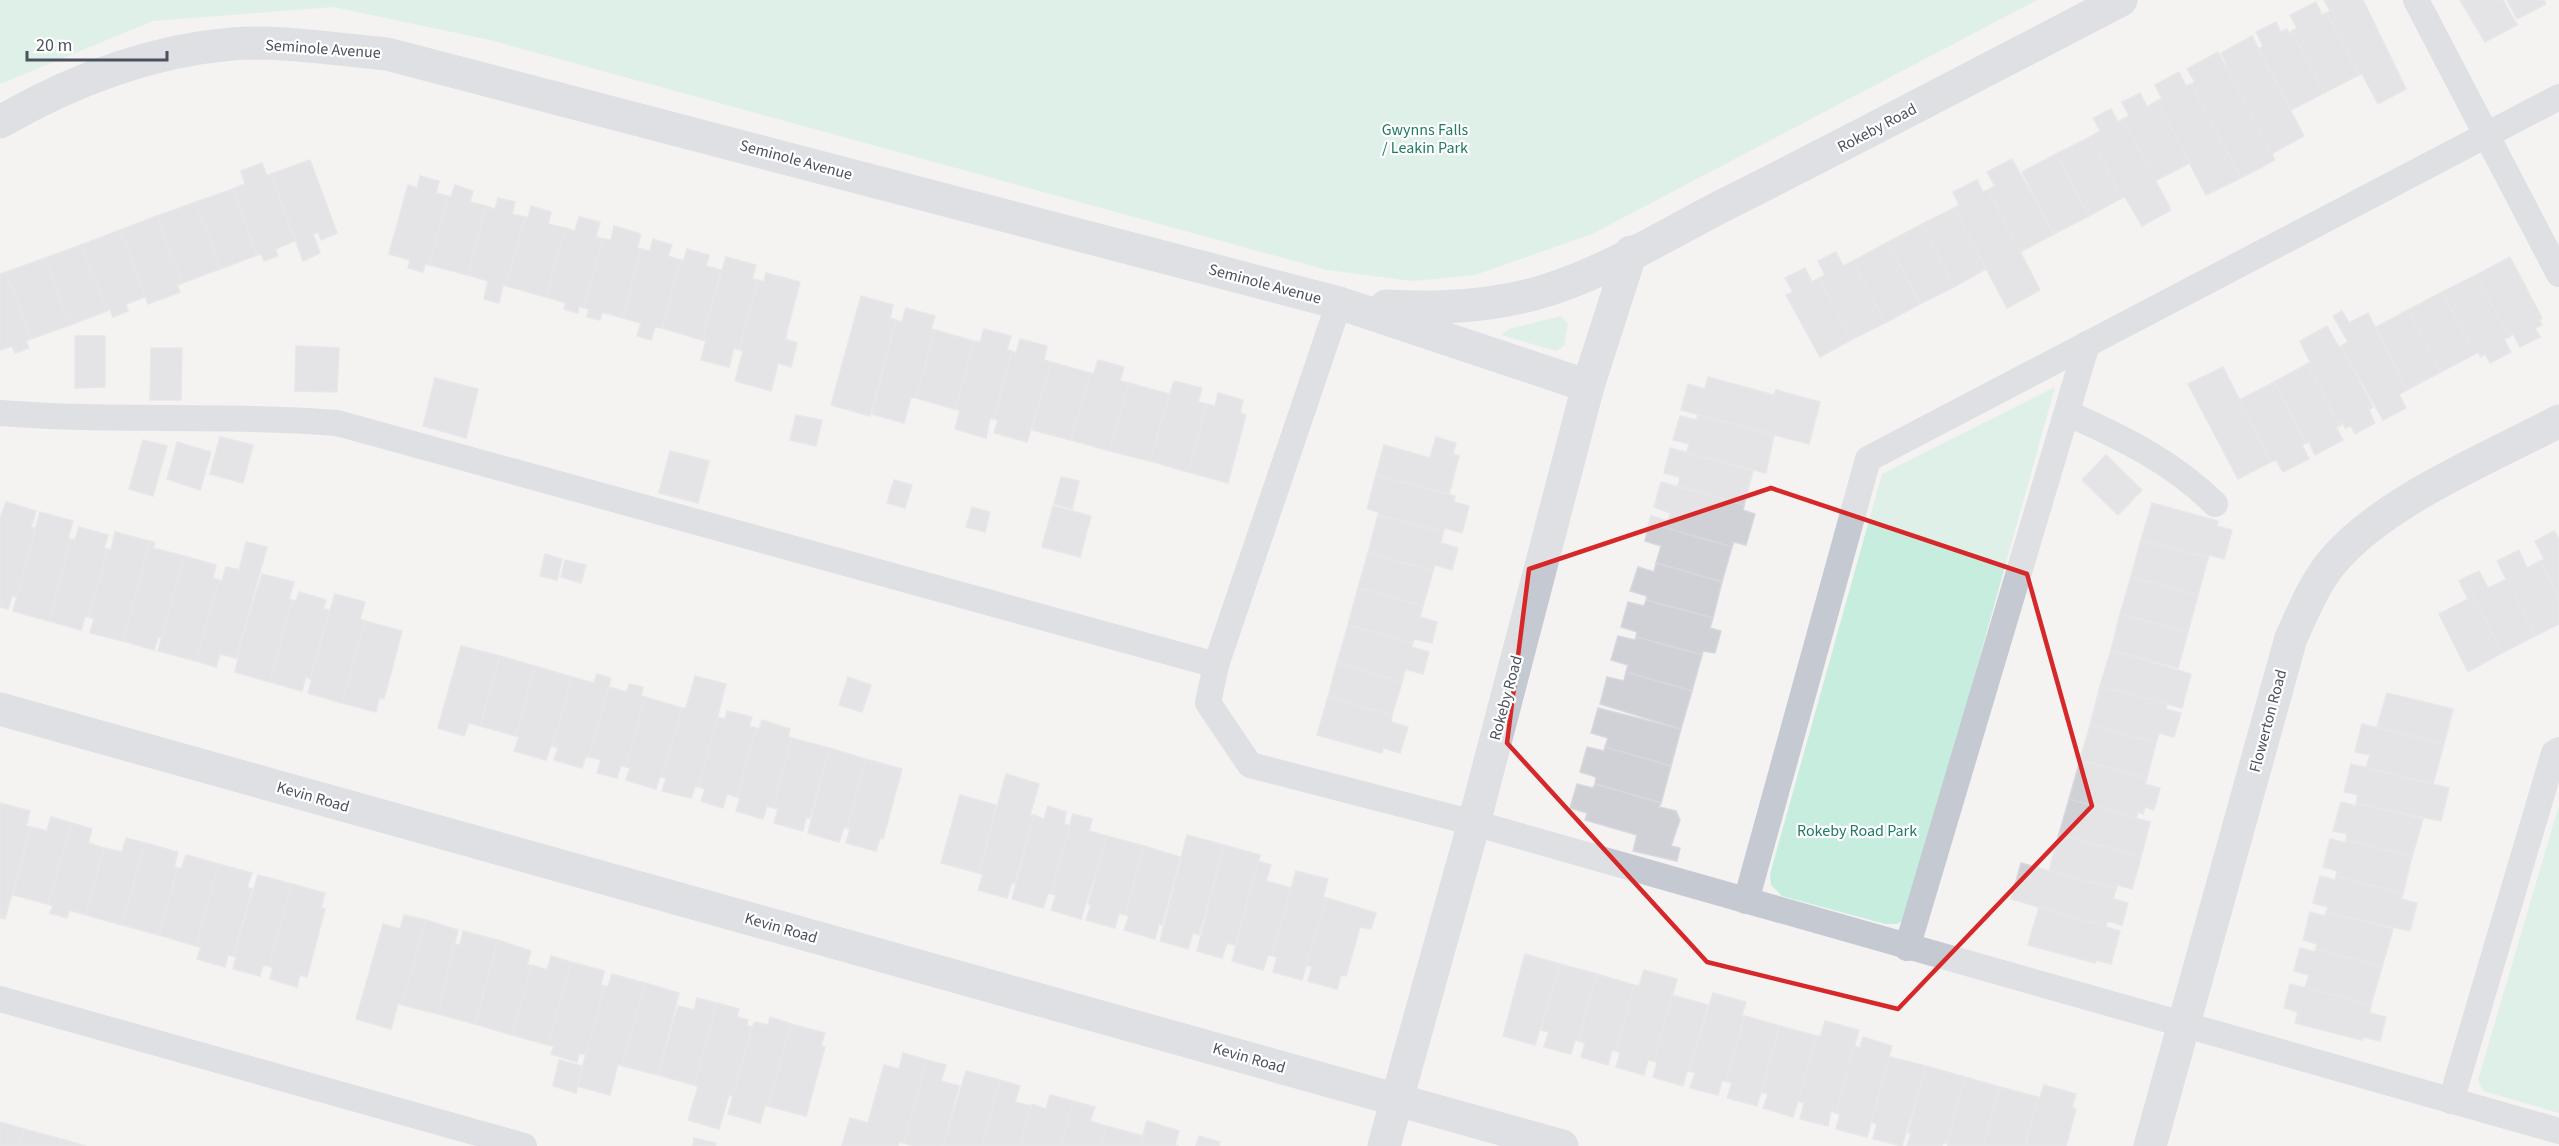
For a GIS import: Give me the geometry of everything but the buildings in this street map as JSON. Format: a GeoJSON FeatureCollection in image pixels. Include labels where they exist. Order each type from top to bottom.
{"type":"FeatureCollection","features":[{"type":"Feature","properties":{"kind":"street","name":"Rokeby Road"},"geometry":{"type":"LineString","coordinates":[[1339,303],[1436,309],[1482,306],[1536,293],[1591,273],[1840,147],[2121,0]]}},
{"type":"Feature","properties":{"kind":"street","name":"Seminole Avenue"},"geometry":{"type":"LineString","coordinates":[[0,122],[89,79],[161,54],[234,44],[387,54],[1339,303],[1588,386]]}},
{"type":"Feature","properties":{"kind":"street","name":"Rokeby Road"},"geometry":{"type":"LineString","coordinates":[[1384,1146],[1473,823],[1588,386],[1631,252]]}},
{"type":"Feature","properties":{"kind":"street","name":"Flowerton Road"},"geometry":{"type":"LineString","coordinates":[[2151,1146],[2186,1027],[2291,638],[2311,594],[2333,561],[2370,526],[2418,495],[2559,421]]}},
{"type":"Feature","properties":{"kind":"street","name":"Kevin Road"},"geometry":{"type":"LineString","coordinates":[[0,709],[1562,1146]]}},
{"type":"Feature","properties":{"kind":"lane"},"geometry":{"type":"LineString","coordinates":[[2416,0],[2559,274]]}},
{"type":"Feature","properties":{"kind":"lane"},"geometry":{"type":"LineString","coordinates":[[1746,901],[1868,459],[2559,97]]}},
{"type":"Feature","properties":{"kind":"lane"},"geometry":{"type":"LineString","coordinates":[[1339,303],[1216,665],[1208,703],[1250,765],[1473,823],[1907,948],[2559,1131]]}},
{"type":"Feature","properties":{"kind":"lane"},"geometry":{"type":"LineString","coordinates":[[1907,948],[2087,344]]}},
{"type":"Feature","properties":{"kind":"lane"},"geometry":{"type":"LineString","coordinates":[[0,413],[43,416],[289,419],[338,423],[1216,665]]}},
{"type":"Feature","properties":{"kind":"lane"},"geometry":{"type":"LineString","coordinates":[[2067,413],[2144,450],[2191,480],[2214,504]]}},
{"type":"Feature","properties":{"kind":"lane"},"geometry":{"type":"LineString","coordinates":[[2451,1101],[2554,753],[2559,750]]}},
{"type":"Feature","properties":{"kind":"lane"},"geometry":{"type":"LineString","coordinates":[[0,999],[524,1146]]}},
{"type":"Feature","properties":{"kind":"highlighted area"},"geometry":{"type":"Polygon","coordinates":[[[1771,488],[2027,574],[2092,806],[1898,1009],[1707,962],[1507,743],[1529,569],[1771,488]]]}},
{"type":"Feature","properties":{"kind":"green space","name":"Gwynns Falls / Leakin Park"},"geometry":{"type":"Polygon","coordinates":[[[0,0],[2037,0],[1592,234],[1475,275],[1413,281],[1327,270],[490,40],[333,7],[153,21],[0,84],[0,0]]]}},
{"type":"Feature","properties":{"kind":"green space"},"geometry":{"type":"Polygon","coordinates":[[[1561,316],[1568,324],[1564,346],[1556,351],[1501,335],[1509,329],[1561,316]]]}},
{"type":"Feature","properties":{"kind":"green space","name":"Rokeby Road Park"},"geometry":{"type":"Polygon","coordinates":[[[2055,387],[1907,918],[1897,924],[1885,924],[1782,896],[1771,885],[1770,874],[1882,474],[2055,387]]]}},
{"type":"Feature","properties":{"kind":"green space"},"geometry":{"type":"Polygon","coordinates":[[[2559,805],[2559,1113],[2483,1091],[2478,1080],[2559,805]]]}}]}
